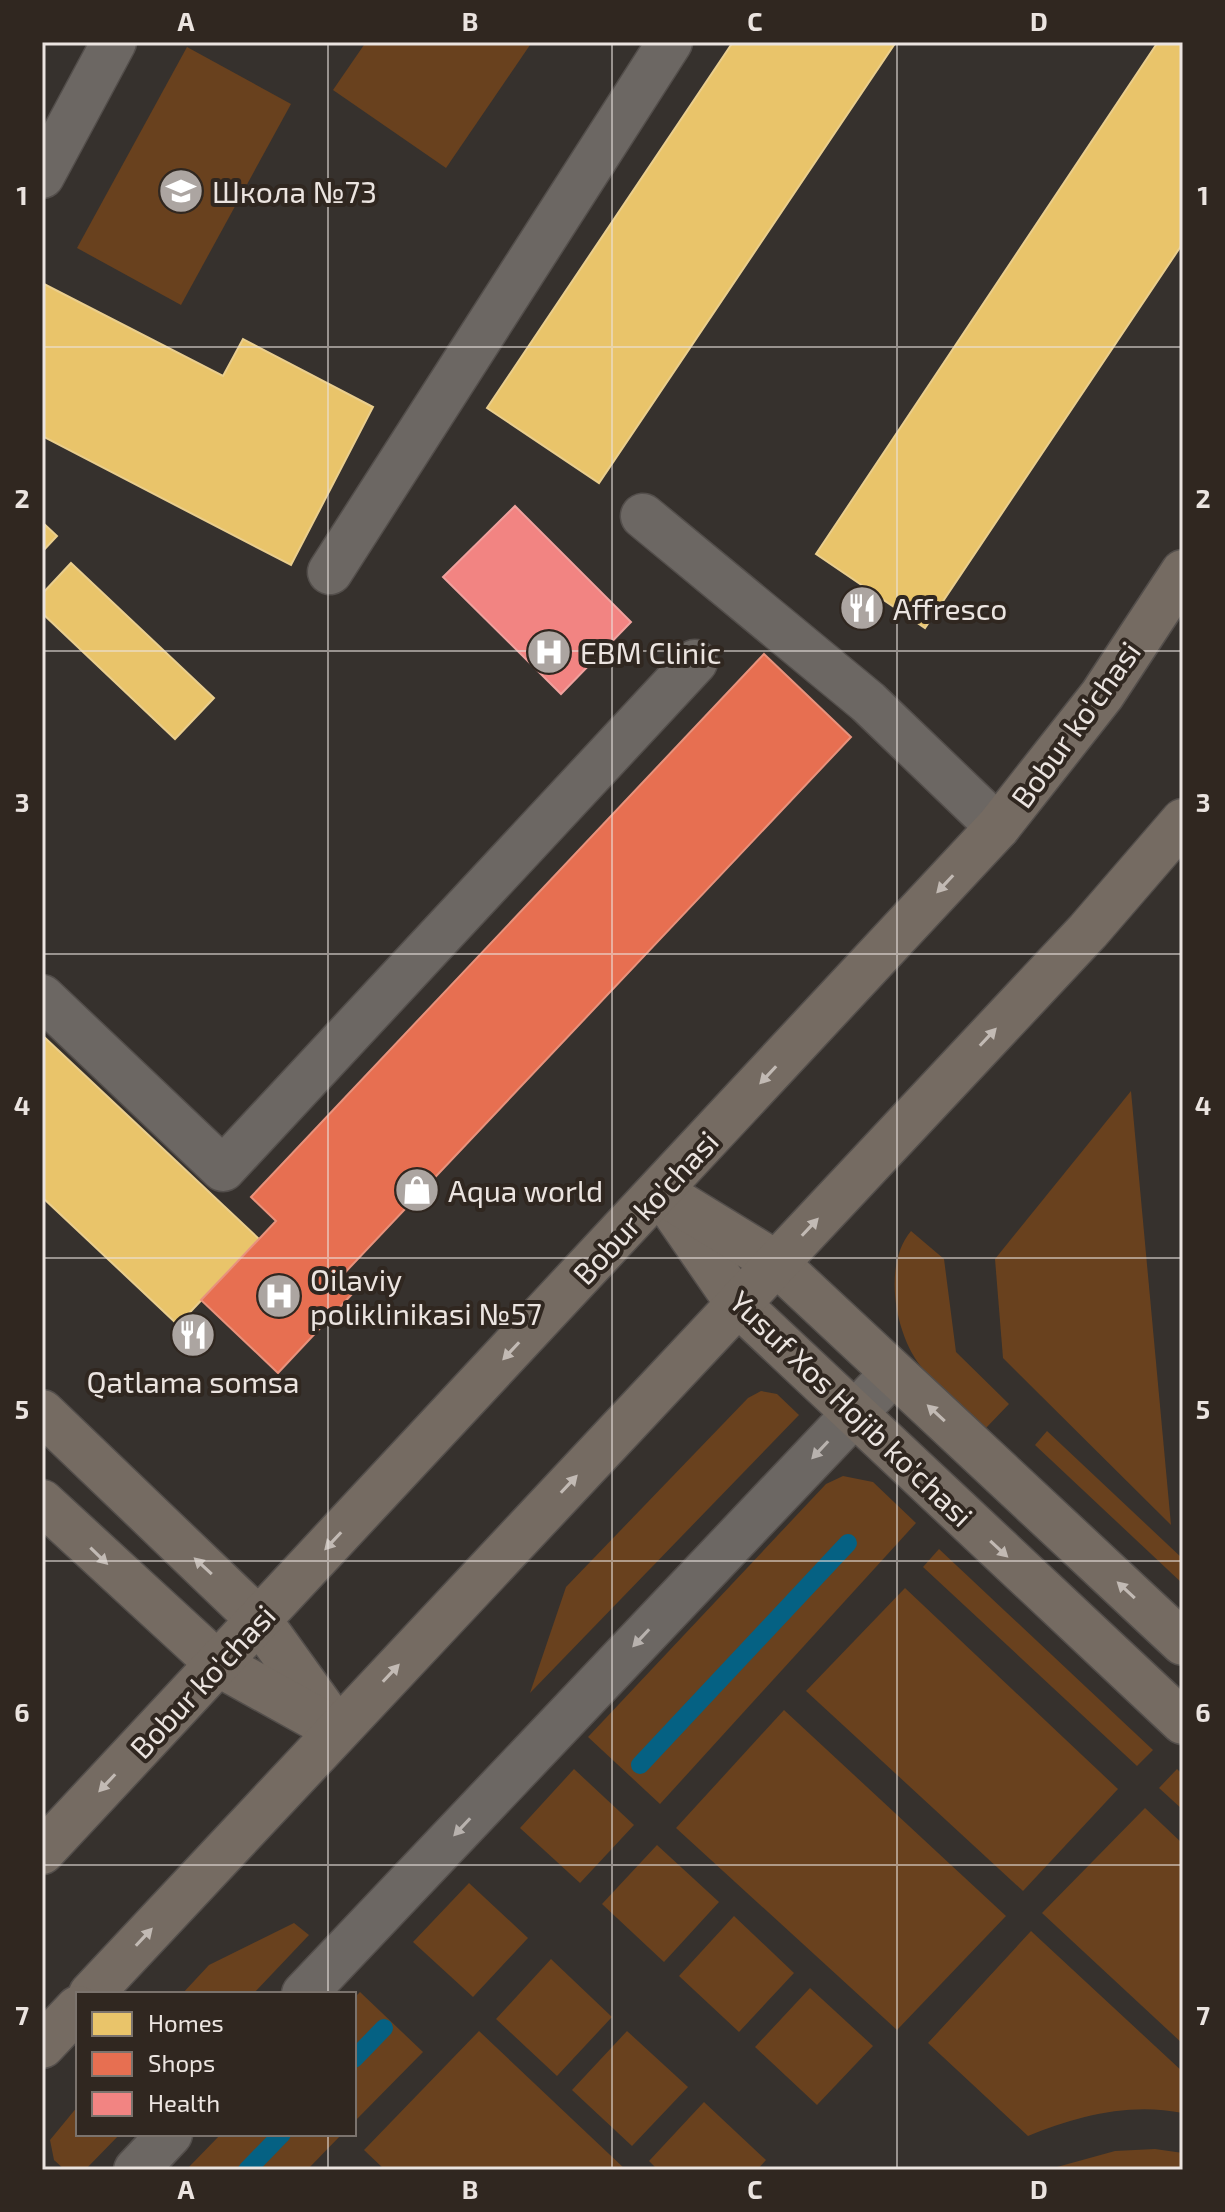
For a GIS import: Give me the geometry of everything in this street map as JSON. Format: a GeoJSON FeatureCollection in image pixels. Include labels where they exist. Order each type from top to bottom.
{"type":"FeatureCollection","features":[{"type":"Feature","properties":{"kind":"main road","name":"Bobur ko'chasi"},"geometry":{"type":"LineString","coordinates":[[42,1852],[998,827],[1102,695],[1183,572]]}},
{"type":"Feature","properties":{"kind":"main road"},"geometry":{"type":"LineString","coordinates":[[93,1992],[1088,931],[1183,821]]}},
{"type":"Feature","properties":{"kind":"main road","name":"Yusuf Xos Hojib ko'chasi"},"geometry":{"type":"LineString","coordinates":[[660,1191],[776,1263],[1183,1643]]}},
{"type":"Feature","properties":{"kind":"main road","name":"Yusuf Xos Hojib ko'chasi"},"geometry":{"type":"LineString","coordinates":[[660,1191],[738,1304],[1183,1722]]}},
{"type":"Feature","properties":{"kind":"main road"},"geometry":{"type":"LineString","coordinates":[[42,1412],[259,1620],[338,1730]]}},
{"type":"Feature","properties":{"kind":"main road"},"geometry":{"type":"LineString","coordinates":[[42,1502],[218,1664],[338,1730]]}},
{"type":"Feature","properties":{"kind":"main road"},"geometry":{"type":"LineString","coordinates":[[42,2046],[76,2010]]}},
{"type":"Feature","properties":{"kind":"street"},"geometry":{"type":"LineString","coordinates":[[42,176],[114,42]]}},
{"type":"Feature","properties":{"kind":"street"},"geometry":{"type":"LineString","coordinates":[[330,572],[670,42]]}},
{"type":"Feature","properties":{"kind":"street"},"geometry":{"type":"LineString","coordinates":[[643,516],[868,702],[998,827]]}},
{"type":"Feature","properties":{"kind":"street"},"geometry":{"type":"LineString","coordinates":[[42,997],[223,1169],[695,662]]}},
{"type":"Feature","properties":{"kind":"street"},"geometry":{"type":"LineString","coordinates":[[306,1992],[893,1373]]}},
{"type":"Feature","properties":{"kind":"street"},"geometry":{"type":"LineString","coordinates":[[136,2170],[168,2136]]}},
{"type":"Feature","properties":{"kind":"shaded area"},"geometry":{"type":"Polygon","coordinates":[[[366,42],[532,42],[446,168],[333,90],[366,42]]]}},
{"type":"Feature","properties":{"kind":"shaded area"},"geometry":{"type":"Polygon","coordinates":[[[187,47],[291,104],[181,305],[77,248],[187,47]]]}},
{"type":"Feature","properties":{"kind":"shaded area"},"geometry":{"type":"Polygon","coordinates":[[[1131,1091],[1171,1525],[1003,1358],[995,1259],[1131,1091]]]}},
{"type":"Feature","properties":{"kind":"shaded area"},"geometry":{"type":"Polygon","coordinates":[[[911,1231],[944,1259],[956,1352],[1009,1404],[985,1429],[923,1369],[905,1339],[899,1320],[895,1281],[902,1245],[911,1231]]]}},
{"type":"Feature","properties":{"kind":"shaded area"},"geometry":{"type":"Polygon","coordinates":[[[761,1391],[777,1394],[799,1415],[530,1693],[566,1587],[748,1398],[761,1391]]]}},
{"type":"Feature","properties":{"kind":"shaded area"},"geometry":{"type":"Polygon","coordinates":[[[1047,1431],[1183,1559],[1183,1584],[1035,1445],[1047,1431]]]}},
{"type":"Feature","properties":{"kind":"shaded area"},"geometry":{"type":"Polygon","coordinates":[[[843,1476],[873,1482],[916,1523],[660,1804],[588,1737],[826,1484],[843,1476]]]}},
{"type":"Feature","properties":{"kind":"shaded area"},"geometry":{"type":"Polygon","coordinates":[[[939,1549],[1153,1750],[1137,1766],[923,1567],[939,1549]]]}},
{"type":"Feature","properties":{"kind":"shaded area"},"geometry":{"type":"Polygon","coordinates":[[[905,1588],[1118,1789],[1023,1891],[806,1691],[905,1588]]]}},
{"type":"Feature","properties":{"kind":"shaded area"},"geometry":{"type":"Polygon","coordinates":[[[784,1710],[1006,1916],[897,2030],[676,1828],[784,1710]]]}},
{"type":"Feature","properties":{"kind":"shaded area"},"geometry":{"type":"Polygon","coordinates":[[[574,1769],[634,1825],[580,1883],[520,1828],[574,1769]]]}},
{"type":"Feature","properties":{"kind":"shaded area"},"geometry":{"type":"Polygon","coordinates":[[[1177,1769],[1183,1775],[1183,1810],[1159,1788],[1177,1769]]]}},
{"type":"Feature","properties":{"kind":"shaded area"},"geometry":{"type":"Polygon","coordinates":[[[1145,1808],[1183,1844],[1183,2044],[1042,1913],[1145,1808]]]}},
{"type":"Feature","properties":{"kind":"shaded area"},"geometry":{"type":"Polygon","coordinates":[[[657,1845],[719,1902],[664,1962],[602,1904],[657,1845]]]}},
{"type":"Feature","properties":{"kind":"shaded area"},"geometry":{"type":"Polygon","coordinates":[[[469,1883],[528,1938],[473,1997],[413,1942],[469,1883]]]}},
{"type":"Feature","properties":{"kind":"shaded area"},"geometry":{"type":"Polygon","coordinates":[[[734,1916],[794,1973],[739,2032],[679,1976],[734,1916]]]}},
{"type":"Feature","properties":{"kind":"shaded area"},"geometry":{"type":"Polygon","coordinates":[[[294,1923],[309,1935],[255,1992],[184,1992],[209,1965],[294,1923]]]}},
{"type":"Feature","properties":{"kind":"shaded area"},"geometry":{"type":"Polygon","coordinates":[[[1031,1931],[1183,2072],[1183,2113],[1123,2110],[1065,2122],[1028,2136],[928,2043],[1031,1931]]]}},
{"type":"Feature","properties":{"kind":"shaded area"},"geometry":{"type":"Polygon","coordinates":[[[551,1959],[612,2017],[557,2076],[496,2019],[551,1959]]]}},
{"type":"Feature","properties":{"kind":"shaded area"},"geometry":{"type":"Polygon","coordinates":[[[810,1988],[873,2046],[817,2105],[755,2047],[810,1988]]]}},
{"type":"Feature","properties":{"kind":"shaded area"},"geometry":{"type":"Polygon","coordinates":[[[360,1992],[423,2052],[356,2120],[356,1996],[360,1992]]]}},
{"type":"Feature","properties":{"kind":"shaded area"},"geometry":{"type":"Polygon","coordinates":[[[479,2031],[626,2170],[385,2170],[364,2150],[479,2031]]]}},
{"type":"Feature","properties":{"kind":"shaded area"},"geometry":{"type":"Polygon","coordinates":[[[627,2031],[688,2087],[632,2146],[572,2090],[627,2031]]]}},
{"type":"Feature","properties":{"kind":"shaded area"},"geometry":{"type":"Polygon","coordinates":[[[704,2102],[766,2160],[757,2170],[658,2170],[649,2161],[704,2102]]]}},
{"type":"Feature","properties":{"kind":"shaded area"},"geometry":{"type":"Polygon","coordinates":[[[76,2108],[76,2136],[118,2136],[85,2170],[65,2170],[54,2160],[50,2140],[76,2108]]]}},
{"type":"Feature","properties":{"kind":"shaded area"},"geometry":{"type":"Polygon","coordinates":[[[219,2136],[340,2136],[307,2170],[186,2170],[219,2136]]]}},
{"type":"Feature","properties":{"kind":"shaded area"},"geometry":{"type":"Polygon","coordinates":[[[1155,2149],[1183,2153],[1183,2170],[1057,2167],[1115,2151],[1155,2149]]]}},
{"type":"Feature","properties":{"kind":"building: Homes"},"geometry":{"type":"Polygon","coordinates":[[[733,42],[896,42],[599,483],[487,408],[733,42]]]}},
{"type":"Feature","properties":{"kind":"building: Homes"},"geometry":{"type":"Polygon","coordinates":[[[1158,42],[1183,42],[1183,243],[925,628],[816,554],[1158,42]]]}},
{"type":"Feature","properties":{"kind":"building: Homes"},"geometry":{"type":"Polygon","coordinates":[[[42,283],[223,376],[243,339],[373,407],[291,565],[42,436],[42,283]]]}},
{"type":"Feature","properties":{"kind":"building: Homes"},"geometry":{"type":"Polygon","coordinates":[[[42,522],[57,536],[42,552],[42,522]]]}},
{"type":"Feature","properties":{"kind":"building: Homes"},"geometry":{"type":"Polygon","coordinates":[[[71,563],[214,698],[175,739],[42,613],[42,594],[71,563]]]}},
{"type":"Feature","properties":{"kind":"building: Homes"},"geometry":{"type":"Polygon","coordinates":[[[42,1035],[259,1239],[178,1325],[42,1197],[42,1035]]]}},
{"type":"Feature","properties":{"kind":"building: Shops"},"geometry":{"type":"Polygon","coordinates":[[[764,654],[851,737],[338,1280],[353,1293],[278,1373],[201,1300],[276,1221],[251,1197],[764,654]]]}},
{"type":"Feature","properties":{"kind":"building: Health"},"geometry":{"type":"Polygon","coordinates":[[[515,506],[631,622],[561,694],[443,577],[515,506]]]}},
{"type":"Feature","properties":{"kind":"waterway"},"geometry":{"type":"LineString","coordinates":[[640,1765],[848,1543]]}},
{"type":"Feature","properties":{"kind":"waterway"},"geometry":{"type":"LineString","coordinates":[[356,2057],[384,2028]]}},
{"type":"Feature","properties":{"kind":"waterway"},"geometry":{"type":"LineString","coordinates":[[247,2170],[280,2136]]}},
{"type":"Feature","properties":{"kind":"place","name":"Школа №73"},"geometry":{"type":"Point","coordinates":[181,191]}},
{"type":"Feature","properties":{"kind":"place","name":"Affresco"},"geometry":{"type":"Point","coordinates":[862,608]}},
{"type":"Feature","properties":{"kind":"place","name":"EBM Clinic"},"geometry":{"type":"Point","coordinates":[549,652]}},
{"type":"Feature","properties":{"kind":"place","name":"Aqua world"},"geometry":{"type":"Point","coordinates":[417,1190]}},
{"type":"Feature","properties":{"kind":"place","name":"Oilaviy poliklinikasi №57"},"geometry":{"type":"Point","coordinates":[279,1296]}},
{"type":"Feature","properties":{"kind":"place","name":"Qatlama somsa"},"geometry":{"type":"Point","coordinates":[193,1335]}}]}
